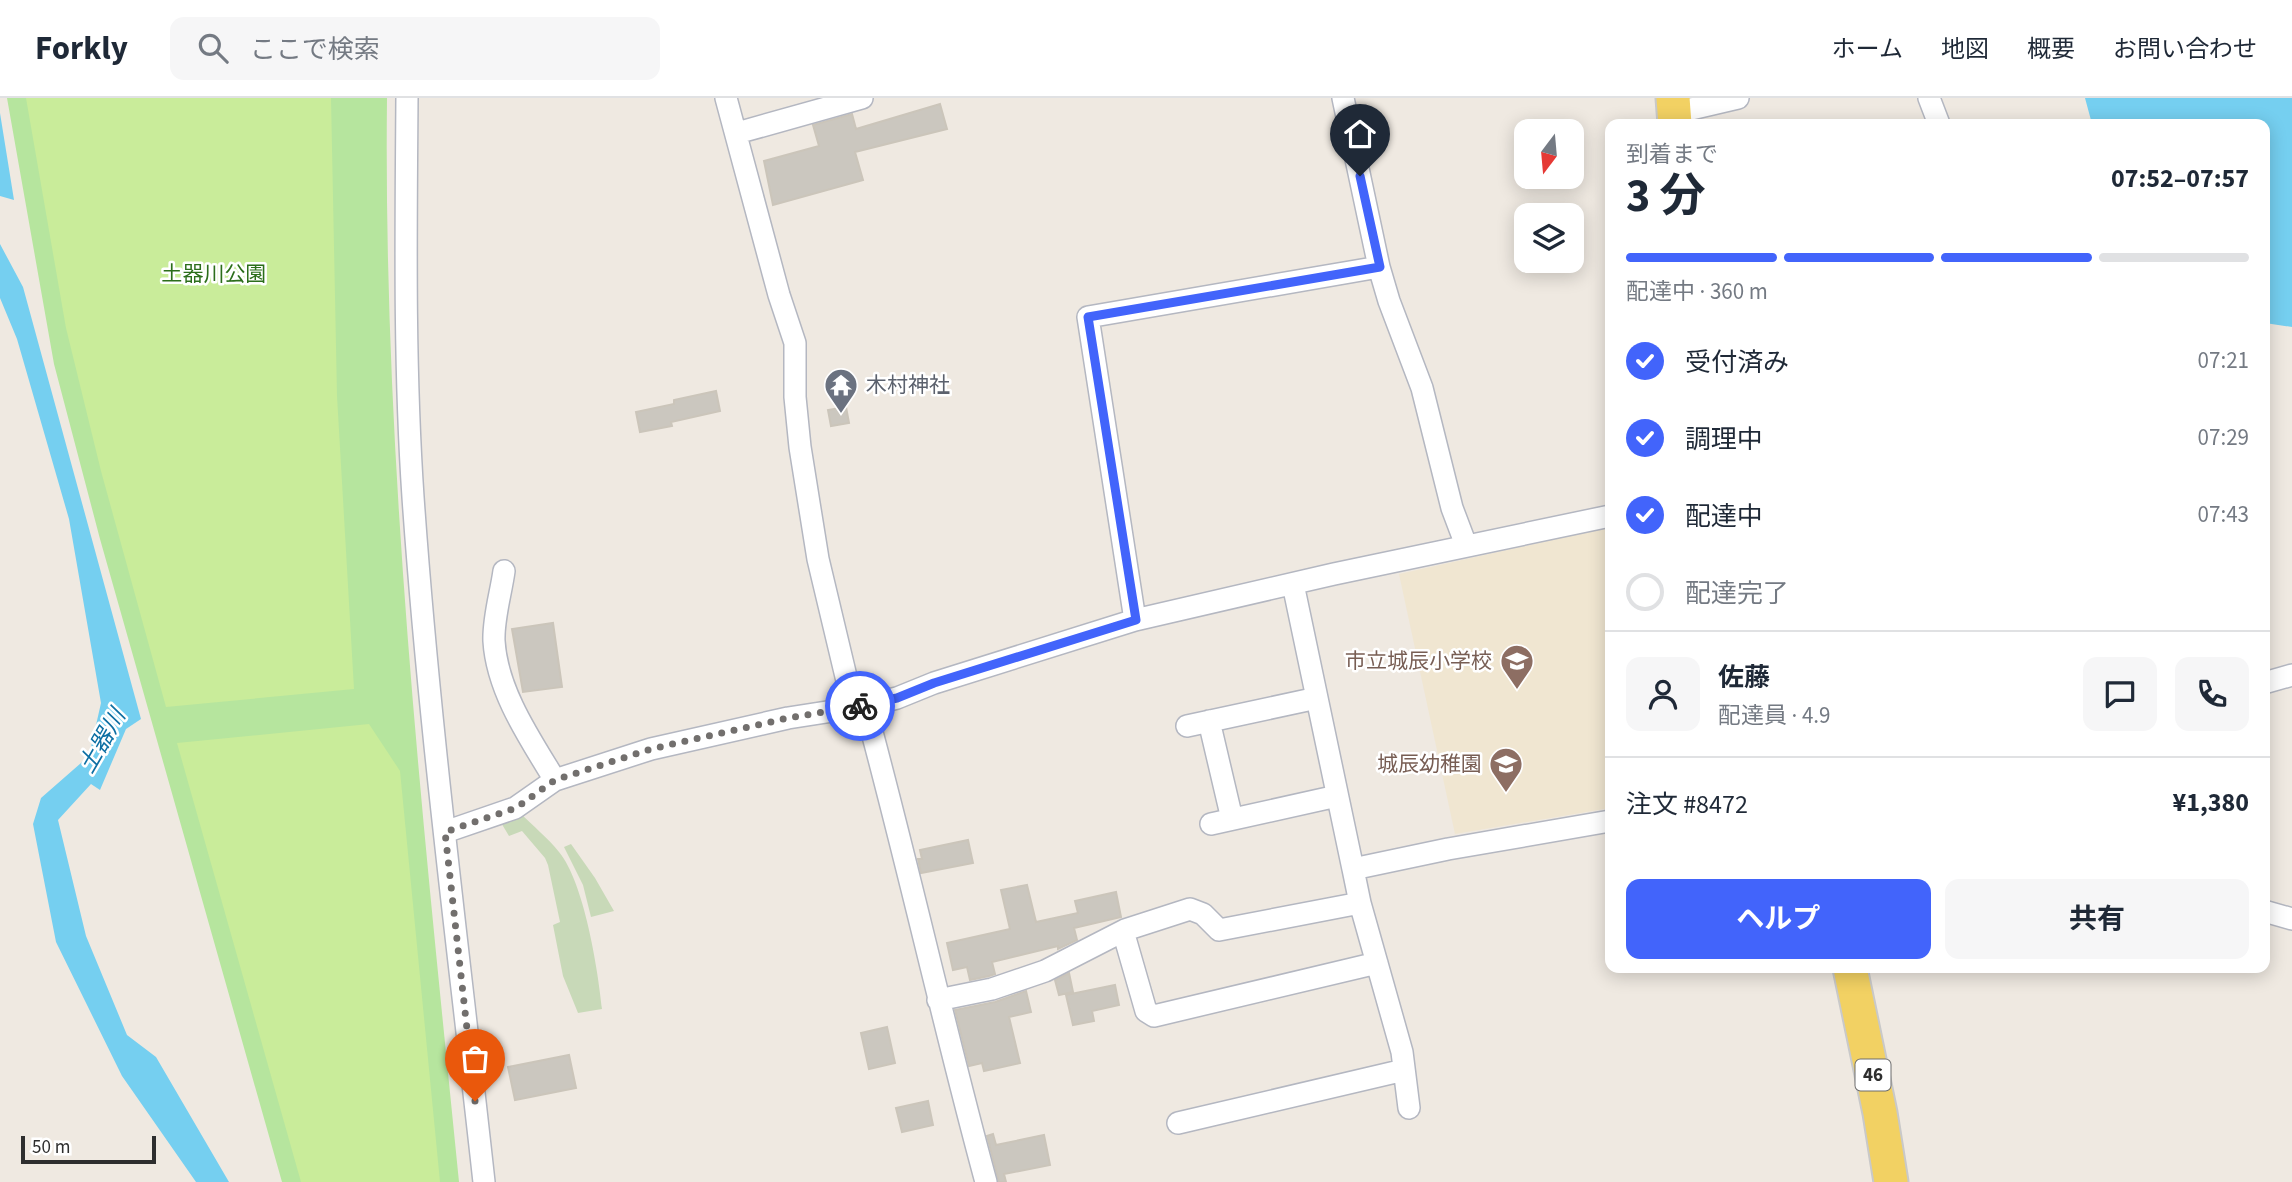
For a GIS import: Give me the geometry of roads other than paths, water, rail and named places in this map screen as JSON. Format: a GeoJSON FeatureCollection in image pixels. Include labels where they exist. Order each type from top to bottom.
{"type":"FeatureCollection","features":[{"type":"Feature","properties":{"kind":"main road","name":"46"},"geometry":{"type":"LineString","coordinates":[[1851,973],[1880,1113],[1891,1182]]}},
{"type":"Feature","properties":{"kind":"street"},"geometry":{"type":"LineString","coordinates":[[407,98],[407,343],[413,496],[445,832],[484,1182]]}},
{"type":"Feature","properties":{"kind":"street"},"geometry":{"type":"LineString","coordinates":[[726,98],[779,295],[795,343],[796,409],[816,547],[859,706],[904,850],[938,1000],[986,1182]]}},
{"type":"Feature","properties":{"kind":"street"},"geometry":{"type":"LineString","coordinates":[[737,133],[862,98]]}},
{"type":"Feature","properties":{"kind":"street"},"geometry":{"type":"LineString","coordinates":[[1343,98],[1389,301],[1422,388],[1452,508],[1465,545]]}},
{"type":"Feature","properties":{"kind":"street"},"geometry":{"type":"LineString","coordinates":[[1674,112],[1738,98]]}},
{"type":"Feature","properties":{"kind":"street"},"geometry":{"type":"LineString","coordinates":[[1929,98],[1937,119]]}},
{"type":"Feature","properties":{"kind":"street"},"geometry":{"type":"LineString","coordinates":[[1136,620],[1088,317],[1380,267]]}},
{"type":"Feature","properties":{"kind":"street"},"geometry":{"type":"LineString","coordinates":[[445,832],[516,808],[555,780],[651,749],[788,718],[897,698],[934,683],[1136,620],[1465,545],[1605,517]]}},
{"type":"Feature","properties":{"kind":"street"},"geometry":{"type":"LineString","coordinates":[[504,571],[494,639],[498,670],[531,740],[555,780]]}},
{"type":"Feature","properties":{"kind":"street"},"geometry":{"type":"LineString","coordinates":[[1293,584],[1360,903],[1402,1052],[1409,1108]]}},
{"type":"Feature","properties":{"kind":"street"},"geometry":{"type":"LineString","coordinates":[[2270,681],[2292,675]]}},
{"type":"Feature","properties":{"kind":"street"},"geometry":{"type":"LineString","coordinates":[[1187,726],[1317,698]]}},
{"type":"Feature","properties":{"kind":"street"},"geometry":{"type":"LineString","coordinates":[[1209,721],[1232,819]]}},
{"type":"Feature","properties":{"kind":"street"},"geometry":{"type":"LineString","coordinates":[[1211,824],[1337,796]]}},
{"type":"Feature","properties":{"kind":"street"},"geometry":{"type":"LineString","coordinates":[[1353,869],[1448,849],[1605,822]]}},
{"type":"Feature","properties":{"kind":"street"},"geometry":{"type":"LineString","coordinates":[[938,1000],[992,989],[1045,971],[1123,931],[1190,909],[1203,914],[1219,930],[1360,903]]}},
{"type":"Feature","properties":{"kind":"street"},"geometry":{"type":"LineString","coordinates":[[2270,913],[2292,919]]}},
{"type":"Feature","properties":{"kind":"street"},"geometry":{"type":"LineString","coordinates":[[1123,931],[1146,1011],[1154,1016],[1377,963]]}},
{"type":"Feature","properties":{"kind":"street"},"geometry":{"type":"LineString","coordinates":[[1178,1123],[1404,1070]]}},
{"type":"Feature","properties":{"kind":"water"},"geometry":{"type":"Polygon","coordinates":[[[2085,98],[2292,98],[2292,327],[2270,324],[2270,119],[2091,119],[2085,98]]]}},
{"type":"Feature","properties":{"kind":"water"},"geometry":{"type":"Polygon","coordinates":[[[0,113],[14,200],[0,196],[0,113]]]}},
{"type":"Feature","properties":{"kind":"water","name":"土器川"},"geometry":{"type":"Polygon","coordinates":[[[0,244],[23,287],[141,719],[126,729],[100,790],[91,784],[58,820],[86,936],[127,1035],[156,1057],[229,1182],[196,1182],[122,1076],[56,942],[33,824],[41,798],[89,756],[101,703],[69,519],[17,339],[0,298],[0,244]]]}},
{"type":"Feature","properties":{"kind":"place","name":"木村神社"},"geometry":{"type":"Point","coordinates":[841,415]}},
{"type":"Feature","properties":{"kind":"place","name":"市立城辰小学校"},"geometry":{"type":"Point","coordinates":[1517,691]}},
{"type":"Feature","properties":{"kind":"place","name":"城辰幼稚園"},"geometry":{"type":"Point","coordinates":[1506,794]}},
{"type":"Feature","properties":{"kind":"park label","name":"土器川公園"},"geometry":{"type":"Point","coordinates":[214,274]}}]}
